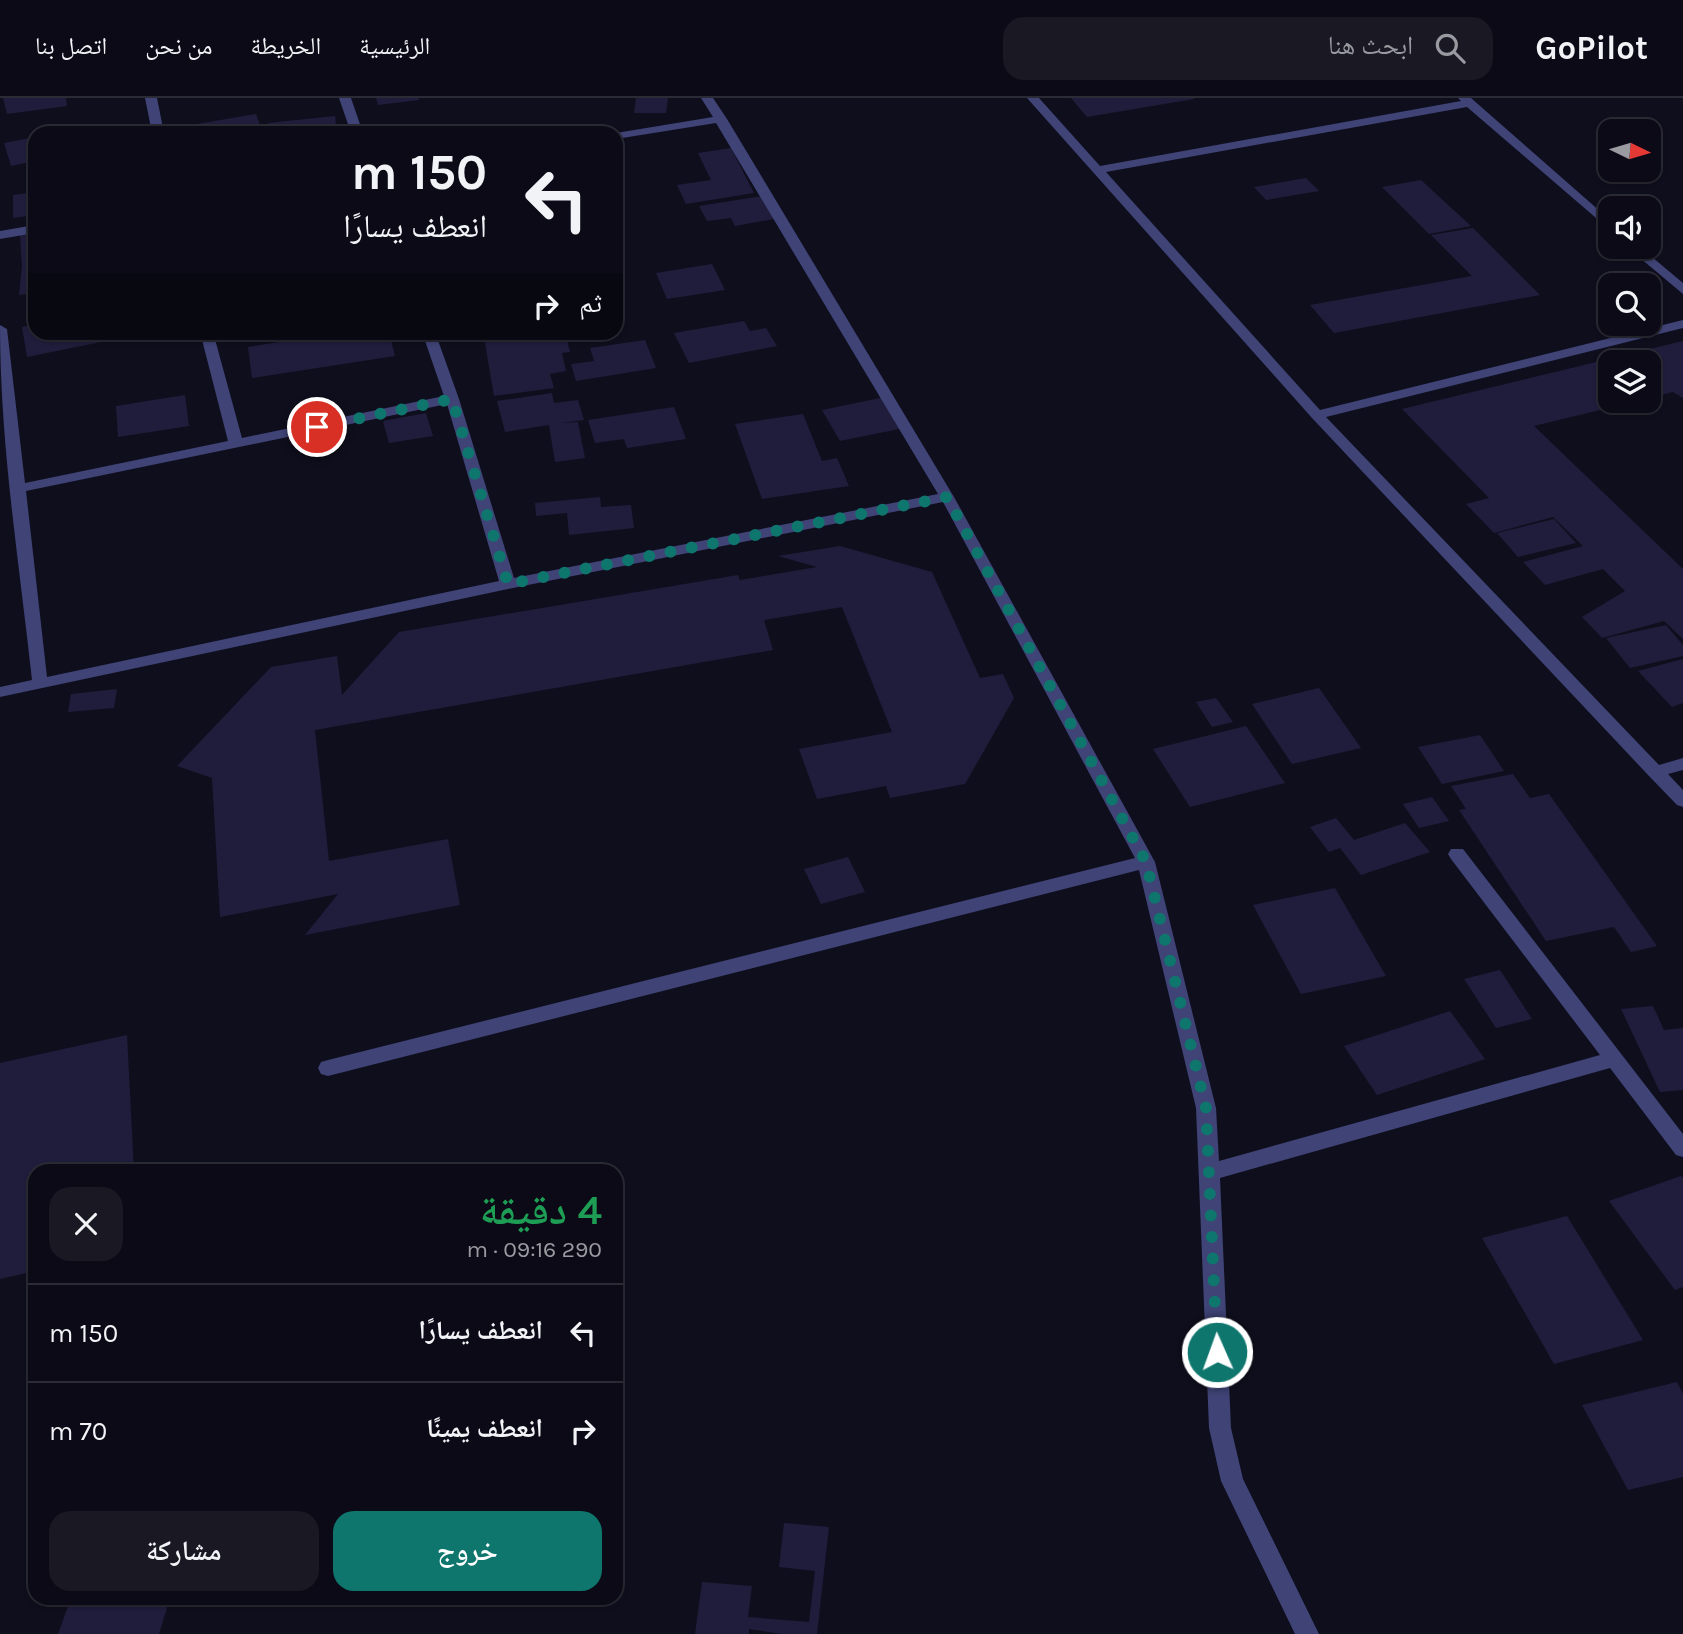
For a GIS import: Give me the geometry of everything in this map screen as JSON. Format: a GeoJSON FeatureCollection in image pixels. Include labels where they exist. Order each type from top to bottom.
{"type":"FeatureCollection","features":[{"type":"Feature","properties":{"kind":"street"},"geometry":{"type":"LineString","coordinates":[[151,98],[157,126]]}},
{"type":"Feature","properties":{"kind":"street"},"geometry":{"type":"LineString","coordinates":[[345,98],[355,126]]}},
{"type":"Feature","properties":{"kind":"street"},"geometry":{"type":"LineString","coordinates":[[707,98],[947,497],[1146,862],[1206,1108],[1220,1428],[1232,1481],[1307,1634]]}},
{"type":"Feature","properties":{"kind":"street"},"geometry":{"type":"LineString","coordinates":[[1033,98],[1317,415],[1683,801]]}},
{"type":"Feature","properties":{"kind":"street"},"geometry":{"type":"LineString","coordinates":[[1096,170],[1467,101],[1598,216]]}},
{"type":"Feature","properties":{"kind":"street"},"geometry":{"type":"LineString","coordinates":[[623,135],[721,119]]}},
{"type":"Feature","properties":{"kind":"street"},"geometry":{"type":"LineString","coordinates":[[0,235],[28,230]]}},
{"type":"Feature","properties":{"kind":"street"},"geometry":{"type":"LineString","coordinates":[[1647,259],[1683,290]]}},
{"type":"Feature","properties":{"kind":"street"},"geometry":{"type":"LineString","coordinates":[[1317,415],[1683,324]]}},
{"type":"Feature","properties":{"kind":"street"},"geometry":{"type":"LineString","coordinates":[[0,329],[40,684]]}},
{"type":"Feature","properties":{"kind":"street"},"geometry":{"type":"LineString","coordinates":[[208,340],[236,443]]}},
{"type":"Feature","properties":{"kind":"street"},"geometry":{"type":"LineString","coordinates":[[431,340],[452,399],[508,584]]}},
{"type":"Feature","properties":{"kind":"street"},"geometry":{"type":"LineString","coordinates":[[16,489],[452,399]]}},
{"type":"Feature","properties":{"kind":"street"},"geometry":{"type":"LineString","coordinates":[[0,692],[508,584],[947,497]]}},
{"type":"Feature","properties":{"kind":"street"},"geometry":{"type":"LineString","coordinates":[[1655,772],[1683,764]]}},
{"type":"Feature","properties":{"kind":"street"},"geometry":{"type":"LineString","coordinates":[[1457,854],[1683,1149]]}},
{"type":"Feature","properties":{"kind":"street"},"geometry":{"type":"LineString","coordinates":[[328,1068],[1146,862]]}},
{"type":"Feature","properties":{"kind":"street"},"geometry":{"type":"LineString","coordinates":[[1210,1172],[1615,1059]]}},
{"type":"Feature","properties":{"kind":"building"},"geometry":{"type":"Polygon","coordinates":[[[3,98],[66,98],[67,106],[7,114],[3,98]]]}},
{"type":"Feature","properties":{"kind":"building"},"geometry":{"type":"Polygon","coordinates":[[[376,98],[419,98],[419,100],[378,105],[376,98]]]}},
{"type":"Feature","properties":{"kind":"building"},"geometry":{"type":"Polygon","coordinates":[[[636,98],[668,98],[666,113],[634,113],[636,98]]]}},
{"type":"Feature","properties":{"kind":"building"},"geometry":{"type":"Polygon","coordinates":[[[1071,98],[1194,98],[1194,99],[1087,117],[1071,98]]]}},
{"type":"Feature","properties":{"kind":"building"},"geometry":{"type":"Polygon","coordinates":[[[256,114],[260,125],[191,126],[256,114]]]}},
{"type":"Feature","properties":{"kind":"building"},"geometry":{"type":"Polygon","coordinates":[[[335,116],[336,126],[268,126],[268,123],[335,116]]]}},
{"type":"Feature","properties":{"kind":"building"},"geometry":{"type":"Polygon","coordinates":[[[28,138],[28,162],[11,166],[4,143],[28,138]]]}},
{"type":"Feature","properties":{"kind":"building"},"geometry":{"type":"Polygon","coordinates":[[[731,148],[754,193],[686,204],[677,185],[711,180],[698,153],[731,148]]]}},
{"type":"Feature","properties":{"kind":"building"},"geometry":{"type":"Polygon","coordinates":[[[1306,178],[1319,191],[1266,200],[1254,187],[1306,178]]]}},
{"type":"Feature","properties":{"kind":"building"},"geometry":{"type":"Polygon","coordinates":[[[1421,180],[1471,226],[1429,234],[1382,187],[1421,180]]]}},
{"type":"Feature","properties":{"kind":"building"},"geometry":{"type":"Polygon","coordinates":[[[28,193],[28,216],[13,218],[13,195],[28,193]]]}},
{"type":"Feature","properties":{"kind":"building"},"geometry":{"type":"Polygon","coordinates":[[[762,196],[774,219],[735,226],[731,218],[707,221],[699,206],[762,196]]]}},
{"type":"Feature","properties":{"kind":"building"},"geometry":{"type":"Polygon","coordinates":[[[1473,228],[1540,295],[1334,333],[1310,305],[1472,276],[1431,235],[1473,228]]]}},
{"type":"Feature","properties":{"kind":"building"},"geometry":{"type":"Polygon","coordinates":[[[28,233],[28,294],[19,295],[22,266],[20,235],[28,233]]]}},
{"type":"Feature","properties":{"kind":"building"},"geometry":{"type":"Polygon","coordinates":[[[712,264],[725,290],[667,299],[656,273],[712,264]]]}},
{"type":"Feature","properties":{"kind":"building"},"geometry":{"type":"Polygon","coordinates":[[[744,321],[750,331],[766,328],[777,346],[689,363],[674,333],[744,321]]]}},
{"type":"Feature","properties":{"kind":"building"},"geometry":{"type":"Polygon","coordinates":[[[28,326],[28,340],[101,342],[27,357],[22,327],[28,326]]]}},
{"type":"Feature","properties":{"kind":"building"},"geometry":{"type":"Polygon","coordinates":[[[292,340],[391,340],[395,356],[252,378],[248,347],[292,340]]]}},
{"type":"Feature","properties":{"kind":"building"},"geometry":{"type":"Polygon","coordinates":[[[484,340],[567,340],[570,352],[562,353],[566,371],[550,374],[554,388],[494,396],[484,340]]]}},
{"type":"Feature","properties":{"kind":"building"},"geometry":{"type":"Polygon","coordinates":[[[645,340],[656,368],[576,381],[571,364],[594,361],[590,348],[645,340]]]}},
{"type":"Feature","properties":{"kind":"building"},"geometry":{"type":"Polygon","coordinates":[[[1683,341],[1683,398],[1673,392],[1661,395],[1661,350],[1646,350],[1683,341]]]}},
{"type":"Feature","properties":{"kind":"building"},"geometry":{"type":"Polygon","coordinates":[[[1598,362],[1598,410],[1534,426],[1683,569],[1683,639],[1664,621],[1602,638],[1582,617],[1625,591],[1603,569],[1545,585],[1523,562],[1583,546],[1553,517],[1494,533],[1466,504],[1489,498],[1402,409],[1598,362]]]}},
{"type":"Feature","properties":{"kind":"building"},"geometry":{"type":"Polygon","coordinates":[[[552,393],[554,403],[578,400],[584,420],[560,423],[578,422],[585,458],[555,462],[549,425],[505,432],[497,401],[552,393]]]}},
{"type":"Feature","properties":{"kind":"building"},"geometry":{"type":"Polygon","coordinates":[[[185,395],[189,426],[118,437],[116,406],[185,395]]]}},
{"type":"Feature","properties":{"kind":"building"},"geometry":{"type":"Polygon","coordinates":[[[885,397],[904,428],[840,441],[822,410],[885,397]]]}},
{"type":"Feature","properties":{"kind":"building"},"geometry":{"type":"Polygon","coordinates":[[[674,407],[686,439],[627,448],[624,439],[595,443],[588,420],[674,407]]]}},
{"type":"Feature","properties":{"kind":"building"},"geometry":{"type":"Polygon","coordinates":[[[426,413],[433,436],[389,443],[383,421],[426,413]]]}},
{"type":"Feature","properties":{"kind":"building"},"geometry":{"type":"Polygon","coordinates":[[[803,414],[822,461],[837,458],[849,486],[762,499],[735,424],[803,414]]]}},
{"type":"Feature","properties":{"kind":"building"},"geometry":{"type":"Polygon","coordinates":[[[600,497],[601,507],[631,505],[634,528],[569,535],[567,513],[536,516],[535,503],[600,497]]]}},
{"type":"Feature","properties":{"kind":"building"},"geometry":{"type":"Polygon","coordinates":[[[1554,519],[1576,543],[1518,557],[1497,533],[1554,519]]]}},
{"type":"Feature","properties":{"kind":"building"},"geometry":{"type":"Polygon","coordinates":[[[840,546],[932,572],[980,678],[1003,674],[1014,698],[965,784],[890,798],[886,786],[817,799],[799,749],[892,732],[842,607],[764,620],[773,650],[315,730],[329,861],[448,839],[460,905],[305,935],[338,894],[220,917],[212,778],[177,766],[271,667],[337,656],[342,695],[399,632],[738,575],[740,580],[817,567],[778,556],[840,546]]]}},
{"type":"Feature","properties":{"kind":"building"},"geometry":{"type":"Polygon","coordinates":[[[1666,625],[1683,645],[1683,656],[1630,668],[1606,638],[1666,625]]]}},
{"type":"Feature","properties":{"kind":"building"},"geometry":{"type":"Polygon","coordinates":[[[1683,659],[1683,703],[1672,707],[1638,671],[1683,659]]]}},
{"type":"Feature","properties":{"kind":"building"},"geometry":{"type":"Polygon","coordinates":[[[1319,688],[1361,748],[1292,764],[1252,704],[1319,688]]]}},
{"type":"Feature","properties":{"kind":"building"},"geometry":{"type":"Polygon","coordinates":[[[117,689],[114,708],[68,712],[71,694],[117,689]]]}},
{"type":"Feature","properties":{"kind":"building"},"geometry":{"type":"Polygon","coordinates":[[[1216,698],[1233,722],[1212,727],[1196,702],[1216,698]]]}},
{"type":"Feature","properties":{"kind":"building"},"geometry":{"type":"Polygon","coordinates":[[[1246,726],[1285,783],[1190,807],[1153,749],[1246,726]]]}},
{"type":"Feature","properties":{"kind":"building"},"geometry":{"type":"Polygon","coordinates":[[[1480,735],[1504,771],[1442,784],[1418,747],[1480,735]]]}},
{"type":"Feature","properties":{"kind":"building"},"geometry":{"type":"Polygon","coordinates":[[[1513,774],[1530,798],[1549,794],[1657,946],[1631,952],[1614,927],[1546,941],[1459,810],[1466,809],[1451,786],[1513,774]]]}},
{"type":"Feature","properties":{"kind":"building"},"geometry":{"type":"Polygon","coordinates":[[[1432,797],[1449,821],[1419,828],[1403,804],[1432,797]]]}},
{"type":"Feature","properties":{"kind":"building"},"geometry":{"type":"Polygon","coordinates":[[[1336,818],[1354,840],[1405,823],[1430,852],[1361,875],[1340,848],[1329,852],[1310,827],[1336,818]]]}},
{"type":"Feature","properties":{"kind":"building"},"geometry":{"type":"Polygon","coordinates":[[[848,857],[865,892],[821,904],[804,869],[848,857]]]}},
{"type":"Feature","properties":{"kind":"building"},"geometry":{"type":"Polygon","coordinates":[[[1335,888],[1386,976],[1301,994],[1253,905],[1335,888]]]}},
{"type":"Feature","properties":{"kind":"building"},"geometry":{"type":"Polygon","coordinates":[[[1500,970],[1532,1019],[1496,1028],[1464,979],[1500,970]]]}},
{"type":"Feature","properties":{"kind":"building"},"geometry":{"type":"Polygon","coordinates":[[[1653,1006],[1664,1030],[1683,1028],[1683,1090],[1660,1092],[1621,1009],[1653,1006]]]}},
{"type":"Feature","properties":{"kind":"building"},"geometry":{"type":"Polygon","coordinates":[[[1450,1011],[1485,1059],[1377,1095],[1344,1046],[1450,1011]]]}},
{"type":"Feature","properties":{"kind":"building"},"geometry":{"type":"Polygon","coordinates":[[[127,1035],[134,1164],[28,1164],[28,1273],[0,1279],[0,1063],[127,1035]]]}},
{"type":"Feature","properties":{"kind":"building"},"geometry":{"type":"Polygon","coordinates":[[[1681,1176],[1683,1287],[1675,1290],[1609,1201],[1681,1176]]]}},
{"type":"Feature","properties":{"kind":"building"},"geometry":{"type":"Polygon","coordinates":[[[1567,1216],[1643,1340],[1554,1364],[1482,1238],[1567,1216]]]}},
{"type":"Feature","properties":{"kind":"building"},"geometry":{"type":"Polygon","coordinates":[[[1677,1382],[1683,1394],[1683,1477],[1628,1490],[1582,1405],[1677,1382]]]}},
{"type":"Feature","properties":{"kind":"building"},"geometry":{"type":"Polygon","coordinates":[[[784,1523],[829,1527],[817,1634],[781,1634],[749,1629],[749,1634],[695,1634],[702,1582],[752,1586],[748,1617],[809,1622],[815,1571],[779,1567],[784,1523]]]}},
{"type":"Feature","properties":{"kind":"building"},"geometry":{"type":"Polygon","coordinates":[[[68,1605],[168,1605],[159,1634],[58,1634],[68,1605]]]}},
{"type":"Feature","properties":{"kind":"route"},"geometry":{"type":"LineString","coordinates":[[317,427],[452,399],[508,584],[947,497],[1146,862],[1206,1108],[1217,1352]]}}]}
